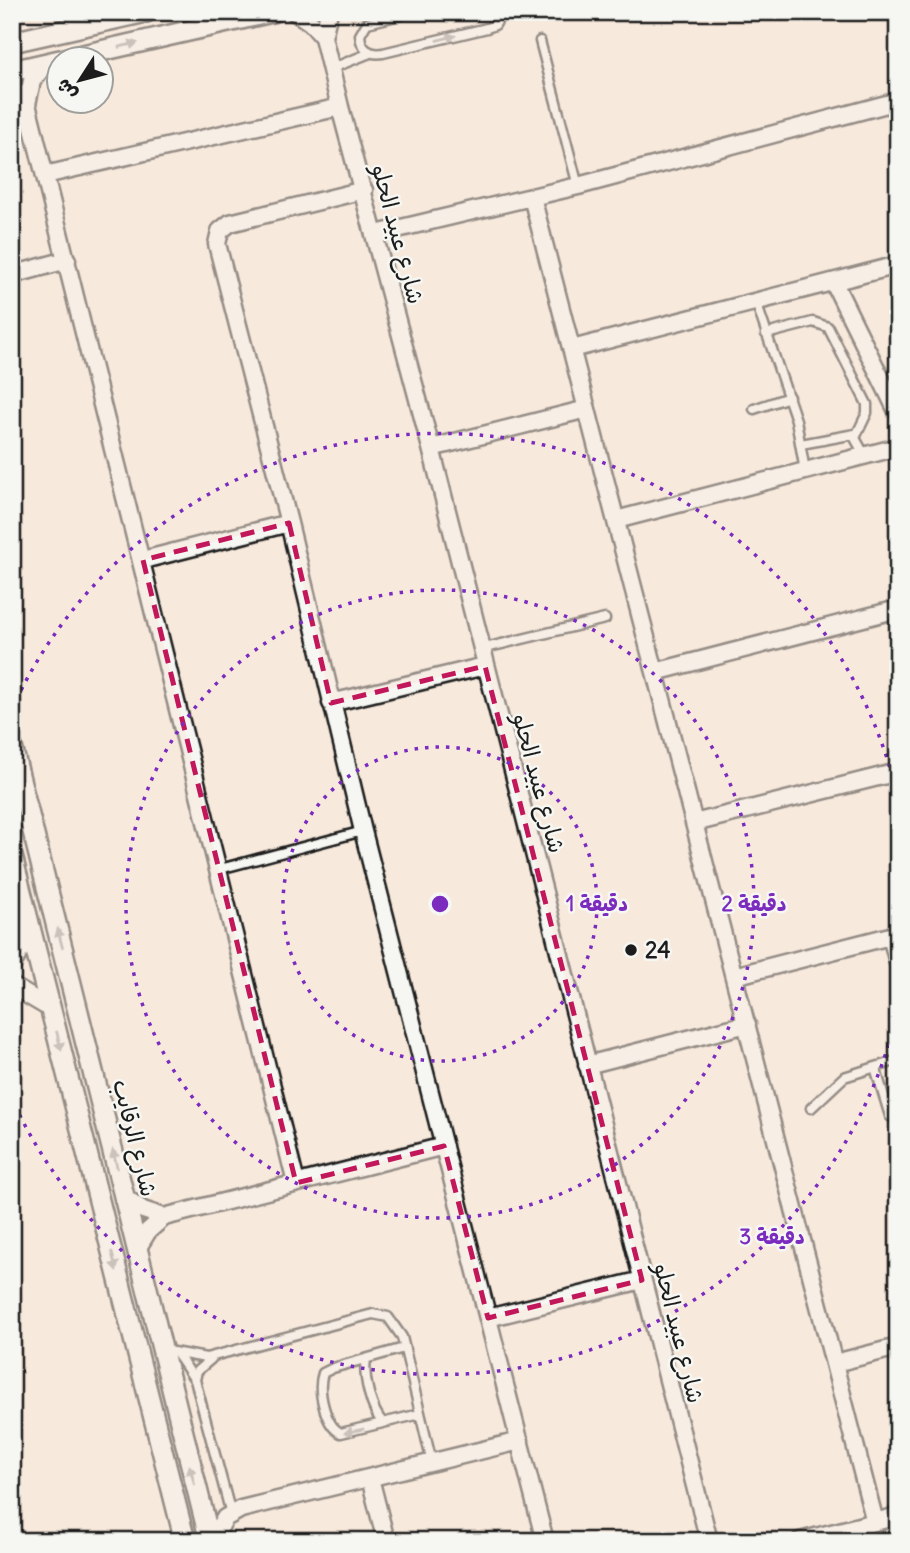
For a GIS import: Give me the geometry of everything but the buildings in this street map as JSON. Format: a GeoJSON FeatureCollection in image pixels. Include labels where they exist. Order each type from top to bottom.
{"type":"FeatureCollection","features":[{"type":"Feature","properties":{"kind":"street"},"geometry":{"type":"LineString","coordinates":[[12,43],[146,12]]}},
{"type":"Feature","properties":{"kind":"street"},"geometry":{"type":"LineString","coordinates":[[116,47],[272,12]]}},
{"type":"Feature","properties":{"kind":"street"},"geometry":{"type":"LineString","coordinates":[[295,12],[323,37]]}},
{"type":"Feature","properties":{"kind":"street","name":"شارع عبيد الحلو"},"geometry":{"type":"LineString","coordinates":[[329,12],[323,37],[330,69],[376,234],[709,1541]]}},
{"type":"Feature","properties":{"kind":"street"},"geometry":{"type":"LineString","coordinates":[[12,71],[46,63]]}},
{"type":"Feature","properties":{"kind":"street"},"geometry":{"type":"LineString","coordinates":[[46,69],[32,81],[27,104],[143,560],[216,870],[296,1183]]}},
{"type":"Feature","properties":{"kind":"street"},"geometry":{"type":"LineString","coordinates":[[12,87],[27,104]]}},
{"type":"Feature","properties":{"kind":"street"},"geometry":{"type":"LineString","coordinates":[[376,234],[578,186],[898,101]]}},
{"type":"Feature","properties":{"kind":"street"},"geometry":{"type":"LineString","coordinates":[[45,175],[340,107]]}},
{"type":"Feature","properties":{"kind":"street"},"geometry":{"type":"LineString","coordinates":[[364,190],[235,224],[225,235],[223,263],[289,523],[331,704],[545,1541]]}},
{"type":"Feature","properties":{"kind":"street"},"geometry":{"type":"LineString","coordinates":[[532,197],[875,1522]]}},
{"type":"Feature","properties":{"kind":"street"},"geometry":{"type":"LineString","coordinates":[[12,275],[67,260]]}},
{"type":"Feature","properties":{"kind":"street"},"geometry":{"type":"LineString","coordinates":[[572,349],[898,265]]}},
{"type":"Feature","properties":{"kind":"street"},"geometry":{"type":"LineString","coordinates":[[834,282],[898,413]]}},
{"type":"Feature","properties":{"kind":"street"},"geometry":{"type":"LineString","coordinates":[[431,448],[587,409]]}},
{"type":"Feature","properties":{"kind":"street"},"geometry":{"type":"LineString","coordinates":[[616,520],[898,447]]}},
{"type":"Feature","properties":{"kind":"street"},"geometry":{"type":"LineString","coordinates":[[143,560],[289,523]]}},
{"type":"Feature","properties":{"kind":"street"},"geometry":{"type":"LineString","coordinates":[[655,672],[898,610]]}},
{"type":"Feature","properties":{"kind":"street"},"geometry":{"type":"LineString","coordinates":[[331,704],[485,666]]}},
{"type":"Feature","properties":{"kind":"street","name":"شارع الرقايب"},"geometry":{"type":"LineString","coordinates":[[12,747],[137,1249],[166,1348],[211,1541]]}},
{"type":"Feature","properties":{"kind":"street"},"geometry":{"type":"LineString","coordinates":[[694,823],[898,772]]}},
{"type":"Feature","properties":{"kind":"street"},"geometry":{"type":"LineString","coordinates":[[12,856],[185,1541]]}},
{"type":"Feature","properties":{"kind":"street"},"geometry":{"type":"LineString","coordinates":[[12,965],[31,931]]}},
{"type":"Feature","properties":{"kind":"street"},"geometry":{"type":"LineString","coordinates":[[734,976],[894,935],[898,963]]}},
{"type":"Feature","properties":{"kind":"street"},"geometry":{"type":"LineString","coordinates":[[12,986],[51,1009]]}},
{"type":"Feature","properties":{"kind":"street"},"geometry":{"type":"LineString","coordinates":[[587,1065],[747,1024]]}},
{"type":"Feature","properties":{"kind":"street"},"geometry":{"type":"LineString","coordinates":[[137,1249],[148,1231],[164,1217],[444,1146]]}},
{"type":"Feature","properties":{"kind":"street"},"geometry":{"type":"LineString","coordinates":[[124,1197],[143,1210],[164,1217]]}},
{"type":"Feature","properties":{"kind":"street"},"geometry":{"type":"LineString","coordinates":[[488,1318],[642,1280]]}},
{"type":"Feature","properties":{"kind":"street"},"geometry":{"type":"LineString","coordinates":[[835,1363],[898,1347]]}},
{"type":"Feature","properties":{"kind":"street"},"geometry":{"type":"LineString","coordinates":[[211,1541],[220,1524],[231,1514],[520,1441]]}},
{"type":"Feature","properties":{"kind":"street"},"geometry":{"type":"LineString","coordinates":[[370,1478],[386,1541]]}},
{"type":"Feature","properties":{"kind":"street"},"geometry":{"type":"LineString","coordinates":[[800,1541],[898,1516]]}},
{"type":"Feature","properties":{"kind":"lane"},"geometry":{"type":"LineString","coordinates":[[370,53],[361,42],[362,29],[367,23],[413,12]]}},
{"type":"Feature","properties":{"kind":"lane"},"geometry":{"type":"LineString","coordinates":[[330,69],[370,53],[383,53],[487,28],[495,25],[502,12]]}},
{"type":"Feature","properties":{"kind":"lane"},"geometry":{"type":"LineString","coordinates":[[540,41],[578,186]]}},
{"type":"Feature","properties":{"kind":"lane"},"geometry":{"type":"LineString","coordinates":[[756,302],[789,397],[805,471]]}},
{"type":"Feature","properties":{"kind":"lane"},"geometry":{"type":"LineString","coordinates":[[766,334],[813,322],[828,327],[867,404],[867,413],[855,434],[856,442],[865,456]]}},
{"type":"Feature","properties":{"kind":"lane"},"geometry":{"type":"LineString","coordinates":[[754,410],[789,397]]}},
{"type":"Feature","properties":{"kind":"lane"},"geometry":{"type":"LineString","coordinates":[[801,444],[855,434]]}},
{"type":"Feature","properties":{"kind":"lane"},"geometry":{"type":"LineString","coordinates":[[481,649],[605,618]]}},
{"type":"Feature","properties":{"kind":"lane"},"geometry":{"type":"LineString","coordinates":[[216,870],[363,831]]}},
{"type":"Feature","properties":{"kind":"lane"},"geometry":{"type":"LineString","coordinates":[[811,1108],[840,1080],[898,1060]]}},
{"type":"Feature","properties":{"kind":"lane"},"geometry":{"type":"LineString","coordinates":[[875,1067],[890,1116],[898,1121]]}},
{"type":"Feature","properties":{"kind":"lane"},"geometry":{"type":"LineString","coordinates":[[166,1348],[195,1358],[217,1355],[373,1314],[388,1317],[395,1322],[404,1348],[432,1463]]}},
{"type":"Feature","properties":{"kind":"lane"},"geometry":{"type":"LineString","coordinates":[[166,1348],[186,1363],[195,1380],[231,1514]]}},
{"type":"Feature","properties":{"kind":"lane"},"geometry":{"type":"LineString","coordinates":[[404,1348],[323,1373],[321,1385],[327,1418],[329,1425],[341,1433],[420,1414]]}},
{"type":"Feature","properties":{"kind":"lane"},"geometry":{"type":"LineString","coordinates":[[195,1380],[197,1371],[217,1355]]}},
{"type":"Feature","properties":{"kind":"lane"},"geometry":{"type":"LineString","coordinates":[[366,1359],[365,1370],[372,1399],[383,1423]]}},
{"type":"Feature","properties":{"kind":"highlighted area"},"geometry":{"type":"Polygon","coordinates":[[[289,523],[331,703],[485,666],[642,1280],[488,1318],[444,1146],[296,1183],[143,560],[289,523]]]}},
{"type":"Feature","properties":{"kind":"place","name":"24"},"geometry":{"type":"Point","coordinates":[631,950]}}]}
